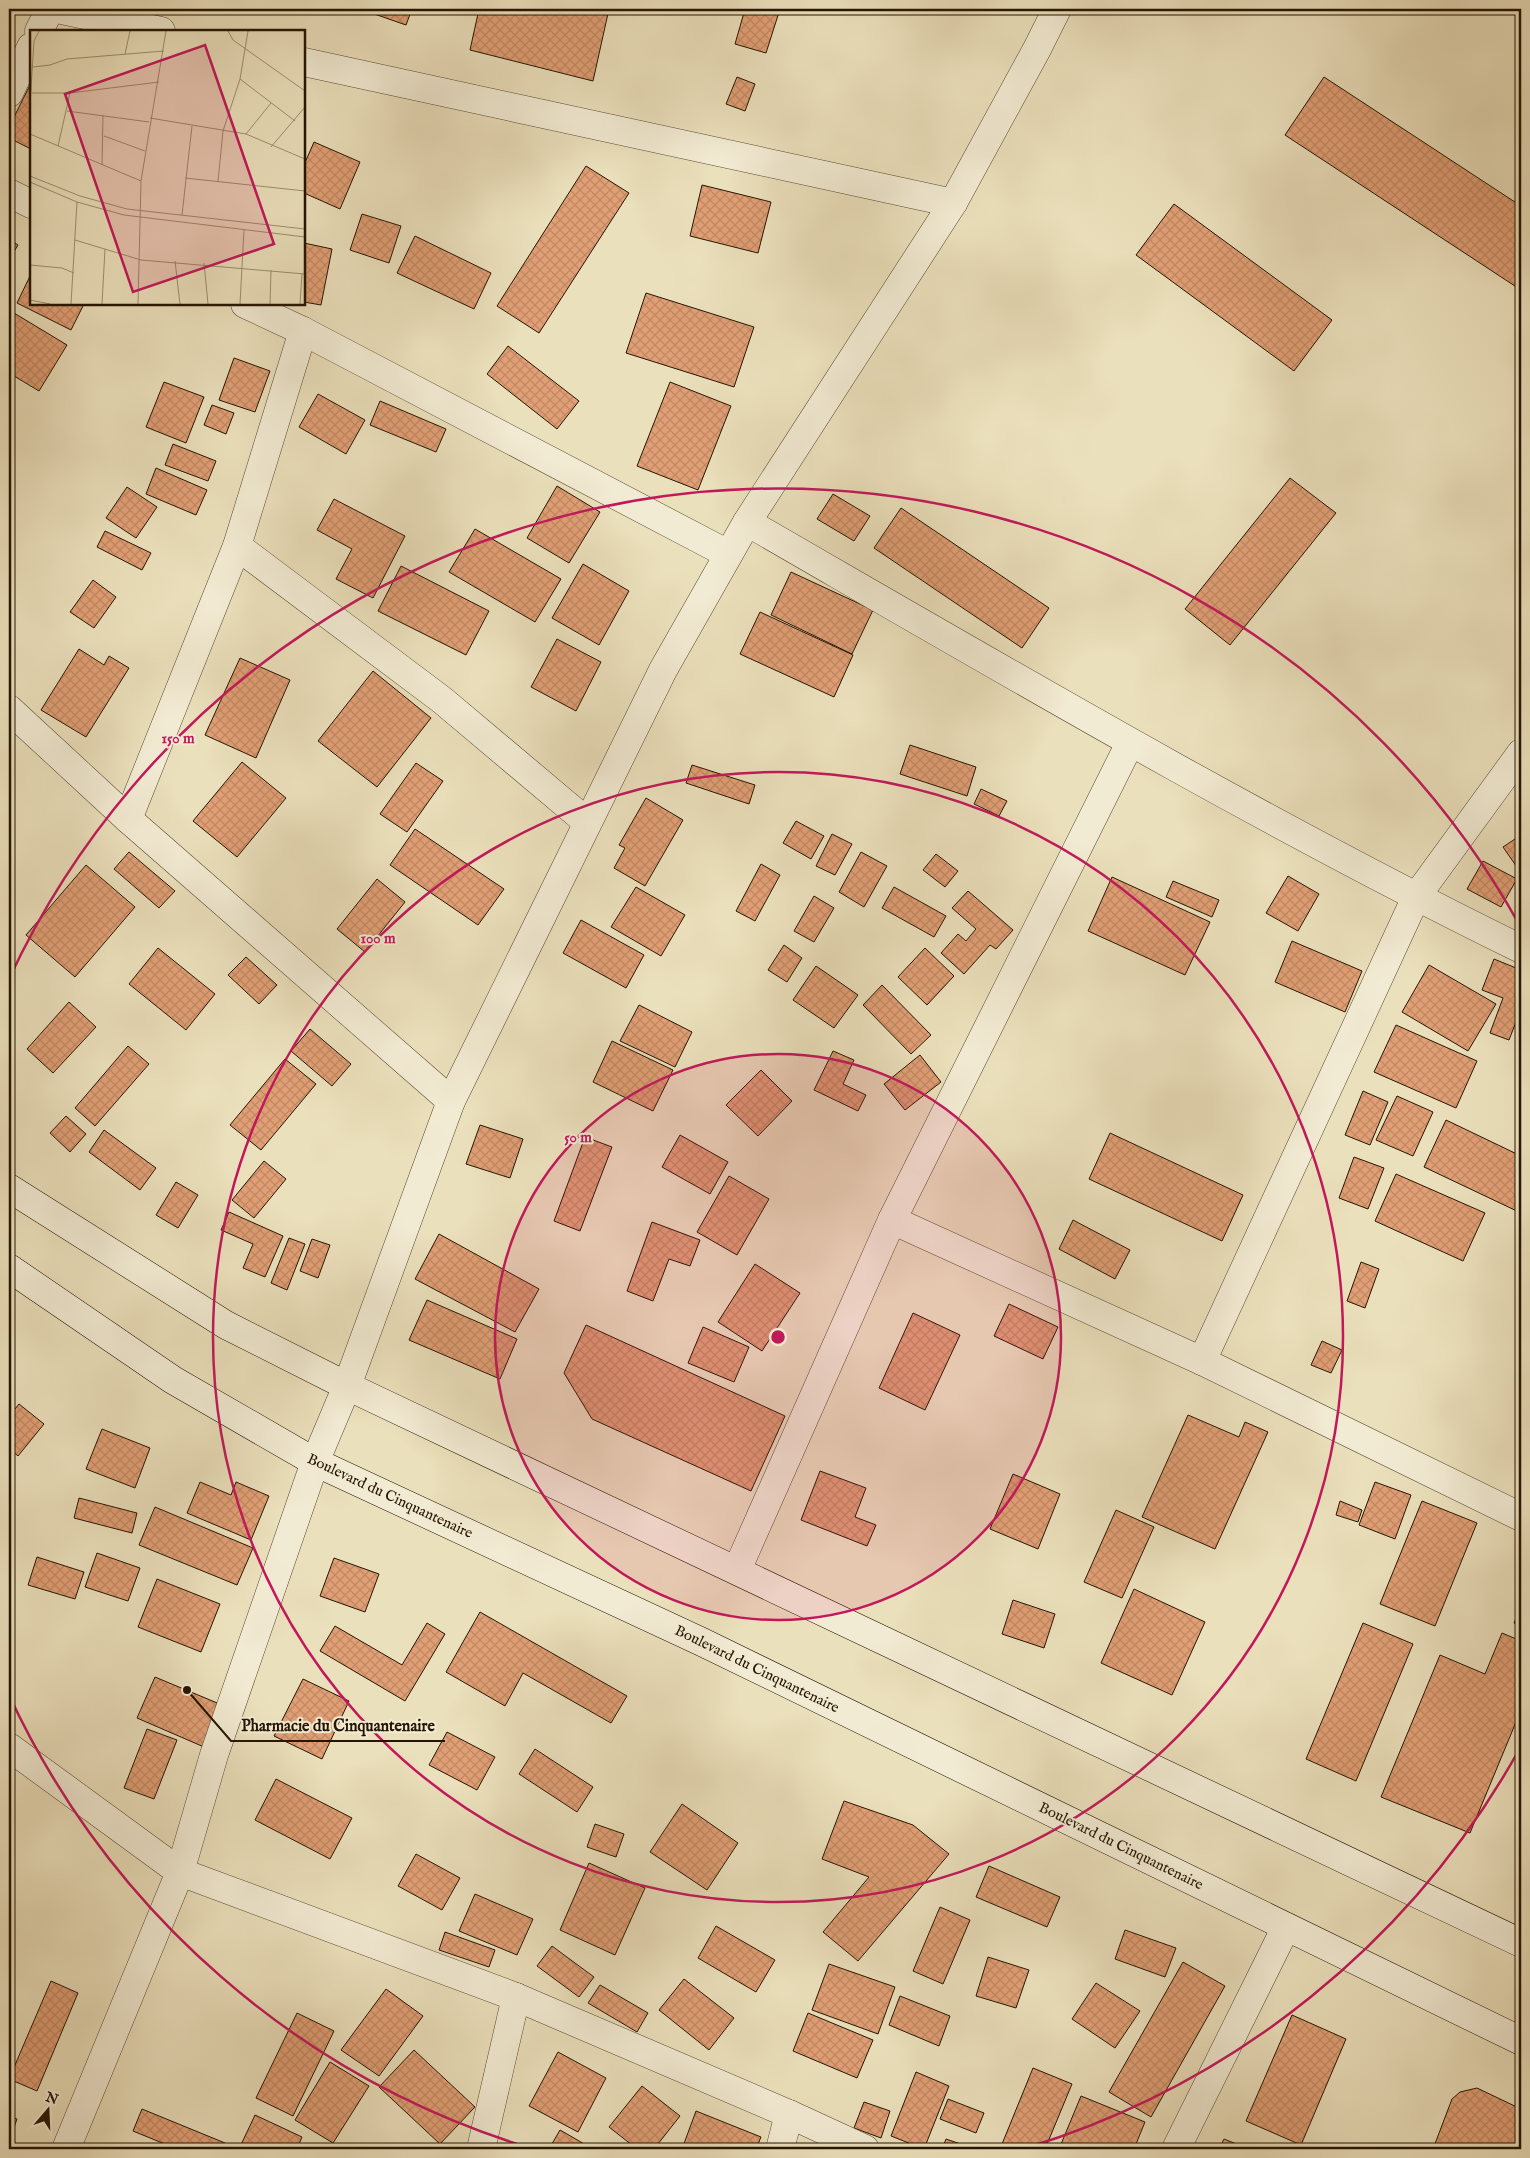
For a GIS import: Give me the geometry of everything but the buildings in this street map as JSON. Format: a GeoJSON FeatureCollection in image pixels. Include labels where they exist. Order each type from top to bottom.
{"type":"FeatureCollection","features":[{"type":"Feature","properties":{"kind":"street"},"geometry":{"type":"LineString","coordinates":[[40,30],[50,9]]}},
{"type":"Feature","properties":{"kind":"street"},"geometry":{"type":"LineString","coordinates":[[57,9],[156,30]]}},
{"type":"Feature","properties":{"kind":"street"},"geometry":{"type":"LineString","coordinates":[[66,2149],[180,1872],[214,1755],[315,1462],[347,1386],[451,1101],[587,822],[664,670],[728,554],[953,203],[1037,50],[1057,9]]}},
{"type":"Feature","properties":{"kind":"street"},"geometry":{"type":"LineString","coordinates":[[9,93],[30,49]]}},
{"type":"Feature","properties":{"kind":"street"},"geometry":{"type":"LineString","coordinates":[[305,62],[953,203]]}},
{"type":"Feature","properties":{"kind":"street"},"geometry":{"type":"LineString","coordinates":[[9,193],[30,204]]}},
{"type":"Feature","properties":{"kind":"street"},"geometry":{"type":"LineString","coordinates":[[247,305],[303,331],[728,554]]}},
{"type":"Feature","properties":{"kind":"street"},"geometry":{"type":"LineString","coordinates":[[128,819],[237,546],[303,331]]}},
{"type":"Feature","properties":{"kind":"street"},"geometry":{"type":"LineString","coordinates":[[747,522],[1130,743],[1416,897],[1521,949]]}},
{"type":"Feature","properties":{"kind":"street"},"geometry":{"type":"LineString","coordinates":[[237,546],[442,700],[587,822]]}},
{"type":"Feature","properties":{"kind":"street"},"geometry":{"type":"LineString","coordinates":[[9,709],[128,819],[451,1101]]}},
{"type":"Feature","properties":{"kind":"street"},"geometry":{"type":"LineString","coordinates":[[737,1570],[892,1220],[1130,743]]}},
{"type":"Feature","properties":{"kind":"street"},"geometry":{"type":"LineString","coordinates":[[1202,1361],[1416,897],[1521,753]]}},
{"type":"Feature","properties":{"kind":"street"},"geometry":{"type":"LineString","coordinates":[[9,1188],[226,1325],[347,1386],[1521,1943]]}},
{"type":"Feature","properties":{"kind":"street"},"geometry":{"type":"LineString","coordinates":[[892,1220],[1202,1361],[1521,1518]]}},
{"type":"Feature","properties":{"kind":"street","name":"Boulevard du Cinquantenaire"},"geometry":{"type":"LineString","coordinates":[[9,1268],[173,1380],[315,1462],[702,1642],[1521,2041]]}},
{"type":"Feature","properties":{"kind":"street"},"geometry":{"type":"LineString","coordinates":[[9,1747],[180,1872],[516,1997],[789,2114],[865,2149]]}},
{"type":"Feature","properties":{"kind":"street"},"geometry":{"type":"LineString","coordinates":[[1176,2149],[1286,1927]]}},
{"type":"Feature","properties":{"kind":"street"},"geometry":{"type":"LineString","coordinates":[[481,2149],[516,1997]]}},
{"type":"Feature","properties":{"kind":"street"},"geometry":{"type":"LineString","coordinates":[[780,2149],[789,2114]]}},
{"type":"Feature","properties":{"kind":"place","name":"Pharmacie du Cinquantenaire"},"geometry":{"type":"Point","coordinates":[187,1690]}}]}
